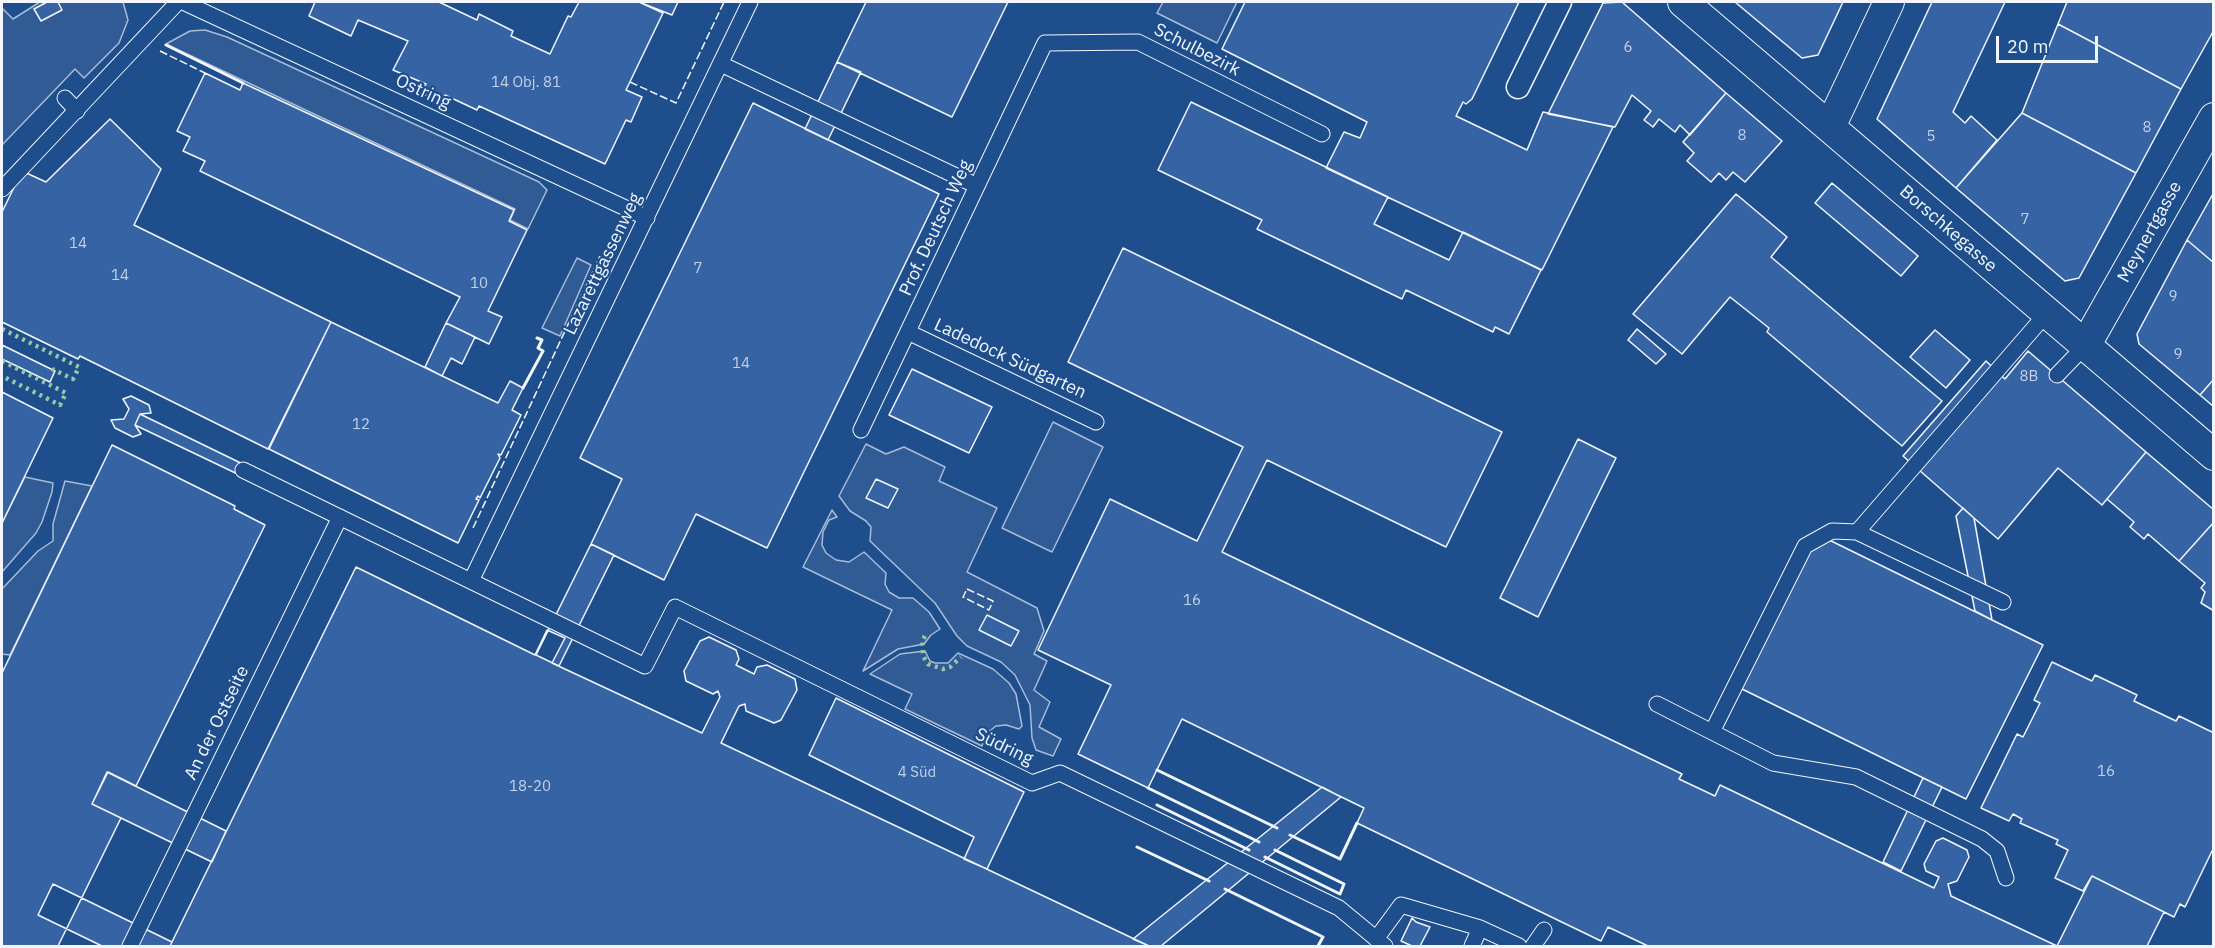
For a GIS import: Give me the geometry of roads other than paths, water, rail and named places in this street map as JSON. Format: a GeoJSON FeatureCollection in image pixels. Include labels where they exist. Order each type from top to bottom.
{"type":"FeatureCollection","features":[{"type":"Feature","properties":{"kind":"street"},"geometry":{"type":"LineString","coordinates":[[1518,87],[1560,2]]}},
{"type":"Feature","properties":{"kind":"street","name":"Borschkegasse"},"geometry":{"type":"LineString","coordinates":[[1683,2],[2214,455]]}},
{"type":"Feature","properties":{"kind":"street"},"geometry":{"type":"LineString","coordinates":[[1830,127],[1888,2]]}},
{"type":"Feature","properties":{"kind":"street","name":"Meynertgasse"},"geometry":{"type":"LineString","coordinates":[[2085,346],[2214,118]]}},
{"type":"Feature","properties":{"kind":"lane"},"geometry":{"type":"LineString","coordinates":[[2,189],[178,2]]}},
{"type":"Feature","properties":{"kind":"lane","name":"Ostring"},"geometry":{"type":"LineString","coordinates":[[183,2],[647,218]]}},
{"type":"Feature","properties":{"kind":"lane","name":"Lazarettgassenweg"},"geometry":{"type":"LineString","coordinates":[[471,581],[750,2]]}},
{"type":"Feature","properties":{"kind":"lane","name":"Schulbezirk"},"geometry":{"type":"LineString","coordinates":[[1045,43],[1138,42],[1322,134]]}},
{"type":"Feature","properties":{"kind":"lane","name":"Prof. Deutsch Weg"},"geometry":{"type":"LineString","coordinates":[[861,430],[1045,43]]}},
{"type":"Feature","properties":{"kind":"lane"},"geometry":{"type":"LineString","coordinates":[[721,64],[977,186]]}},
{"type":"Feature","properties":{"kind":"lane"},"geometry":{"type":"LineString","coordinates":[[65,98],[77,111]]}},
{"type":"Feature","properties":{"kind":"lane"},"geometry":{"type":"LineString","coordinates":[[1857,532],[2047,313]]}},
{"type":"Feature","properties":{"kind":"lane","name":"Ladedock Südgarten"},"geometry":{"type":"LineString","coordinates":[[908,332],[1096,422]]}},
{"type":"Feature","properties":{"kind":"lane"},"geometry":{"type":"LineString","coordinates":[[2057,375],[2085,346]]}},
{"type":"Feature","properties":{"kind":"lane"},"geometry":{"type":"LineString","coordinates":[[243,470],[471,581]]}},
{"type":"Feature","properties":{"kind":"lane","name":"An der Ostseite"},"geometry":{"type":"LineString","coordinates":[[130,946],[340,517]]}},
{"type":"Feature","properties":{"kind":"lane"},"geometry":{"type":"LineString","coordinates":[[1712,732],[1805,546],[1832,531],[1857,532],[2003,602]]}},
{"type":"Feature","properties":{"kind":"lane","name":"Südring"},"geometry":{"type":"LineString","coordinates":[[471,581],[645,666],[675,607],[1032,783],[1060,773],[1339,908],[1380,943],[1401,905],[1480,928]]}},
{"type":"Feature","properties":{"kind":"lane"},"geometry":{"type":"LineString","coordinates":[[1657,704],[1773,763],[1856,777],[1982,838],[1997,851],[2006,878]]}},
{"type":"Feature","properties":{"kind":"lane"},"geometry":{"type":"LineString","coordinates":[[1472,946],[1480,928],[1519,946]]}},
{"type":"Feature","properties":{"kind":"lane"},"geometry":{"type":"LineString","coordinates":[[1533,946],[1544,930]]}}]}
